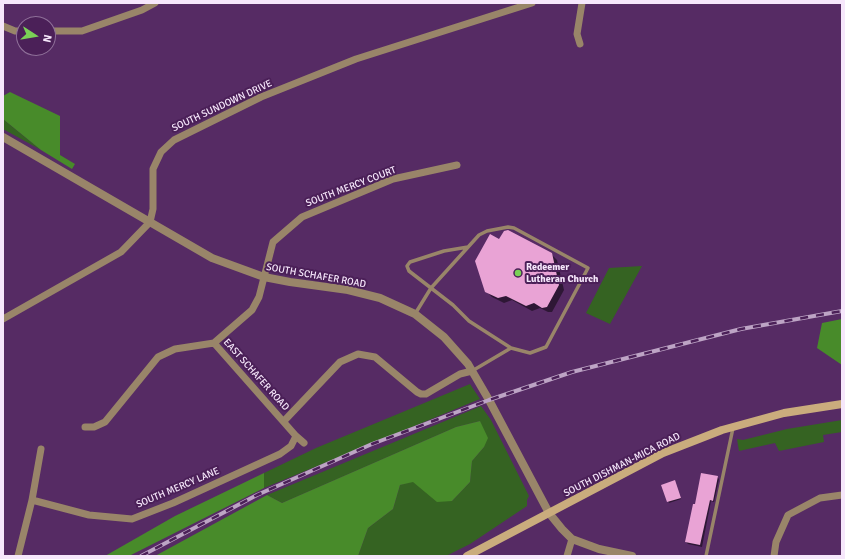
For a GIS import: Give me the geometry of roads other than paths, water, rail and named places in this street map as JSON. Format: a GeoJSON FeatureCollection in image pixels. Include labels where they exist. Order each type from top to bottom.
{"type":"FeatureCollection","features":[{"type":"Feature","properties":{"kind":"main road","name":"SOUTH DISHMAN-MICA ROAD"},"geometry":{"type":"LineString","coordinates":[[466,556],[549,514],[663,453],[722,430],[784,413],[842,404]]}},
{"type":"Feature","properties":{"kind":"street"},"geometry":{"type":"LineString","coordinates":[[56,31],[82,31],[142,10],[155,3]]}},
{"type":"Feature","properties":{"kind":"street","name":"SOUTH SUNDOWN DRIVE"},"geometry":{"type":"LineString","coordinates":[[150,222],[153,209],[153,168],[161,152],[174,140],[261,97],[356,59],[532,3]]}},
{"type":"Feature","properties":{"kind":"street"},"geometry":{"type":"LineString","coordinates":[[580,44],[577,34],[582,3]]}},
{"type":"Feature","properties":{"kind":"street"},"geometry":{"type":"LineString","coordinates":[[3,26],[16,31]]}},
{"type":"Feature","properties":{"kind":"street","name":"SOUTH SCHAFER ROAD"},"geometry":{"type":"LineString","coordinates":[[3,137],[212,258],[264,277],[348,290],[380,298],[415,314],[444,337],[472,371],[489,400],[549,514],[572,539]]}},
{"type":"Feature","properties":{"kind":"street","name":"SOUTH MERCY COURT"},"geometry":{"type":"LineString","coordinates":[[214,343],[252,310],[259,297],[273,242],[302,217],[394,179],[457,165]]}},
{"type":"Feature","properties":{"kind":"street"},"geometry":{"type":"LineString","coordinates":[[3,319],[121,252],[150,222]]}},
{"type":"Feature","properties":{"kind":"street"},"geometry":{"type":"LineString","coordinates":[[85,427],[94,427],[105,422],[158,357],[175,349],[214,343]]}},
{"type":"Feature","properties":{"kind":"street","name":"EAST SCHAFER ROAD"},"geometry":{"type":"LineString","coordinates":[[214,343],[296,436],[304,443]]}},
{"type":"Feature","properties":{"kind":"street","name":"EAST SCHAFER ROAD"},"geometry":{"type":"LineString","coordinates":[[284,421],[340,362],[358,354],[375,357],[421,394],[426,394],[460,374],[472,371]]}},
{"type":"Feature","properties":{"kind":"street","name":"SOUTH MERCY LANE"},"geometry":{"type":"LineString","coordinates":[[32,500],[89,515],[132,519],[174,503],[280,454],[291,446],[296,436]]}},
{"type":"Feature","properties":{"kind":"street"},"geometry":{"type":"LineString","coordinates":[[18,556],[32,500],[42,449]]}},
{"type":"Feature","properties":{"kind":"street"},"geometry":{"type":"LineString","coordinates":[[774,556],[776,542],[788,515],[820,498],[842,495]]}},
{"type":"Feature","properties":{"kind":"street"},"geometry":{"type":"LineString","coordinates":[[567,556],[572,539],[599,549],[632,556]]}},
{"type":"Feature","properties":{"kind":"lane"},"geometry":{"type":"LineString","coordinates":[[415,314],[431,288],[479,235],[487,231],[503,227],[514,228],[588,268],[546,347],[530,352],[512,348],[469,321],[453,305],[431,288],[409,271],[407,266],[410,262],[444,251],[468,246]]}},
{"type":"Feature","properties":{"kind":"lane"},"geometry":{"type":"LineString","coordinates":[[472,371],[512,348]]}},
{"type":"Feature","properties":{"kind":"lane"},"geometry":{"type":"LineString","coordinates":[[706,556],[733,427]]}},
{"type":"Feature","properties":{"kind":"railway"},"geometry":{"type":"LineString","coordinates":[[141,556],[257,495],[372,444],[489,400],[572,372],[741,329],[842,311]]}},
{"type":"Feature","properties":{"kind":"place","name":"Redeemer Lutheran Church"},"geometry":{"type":"Point","coordinates":[518,273]}}]}
